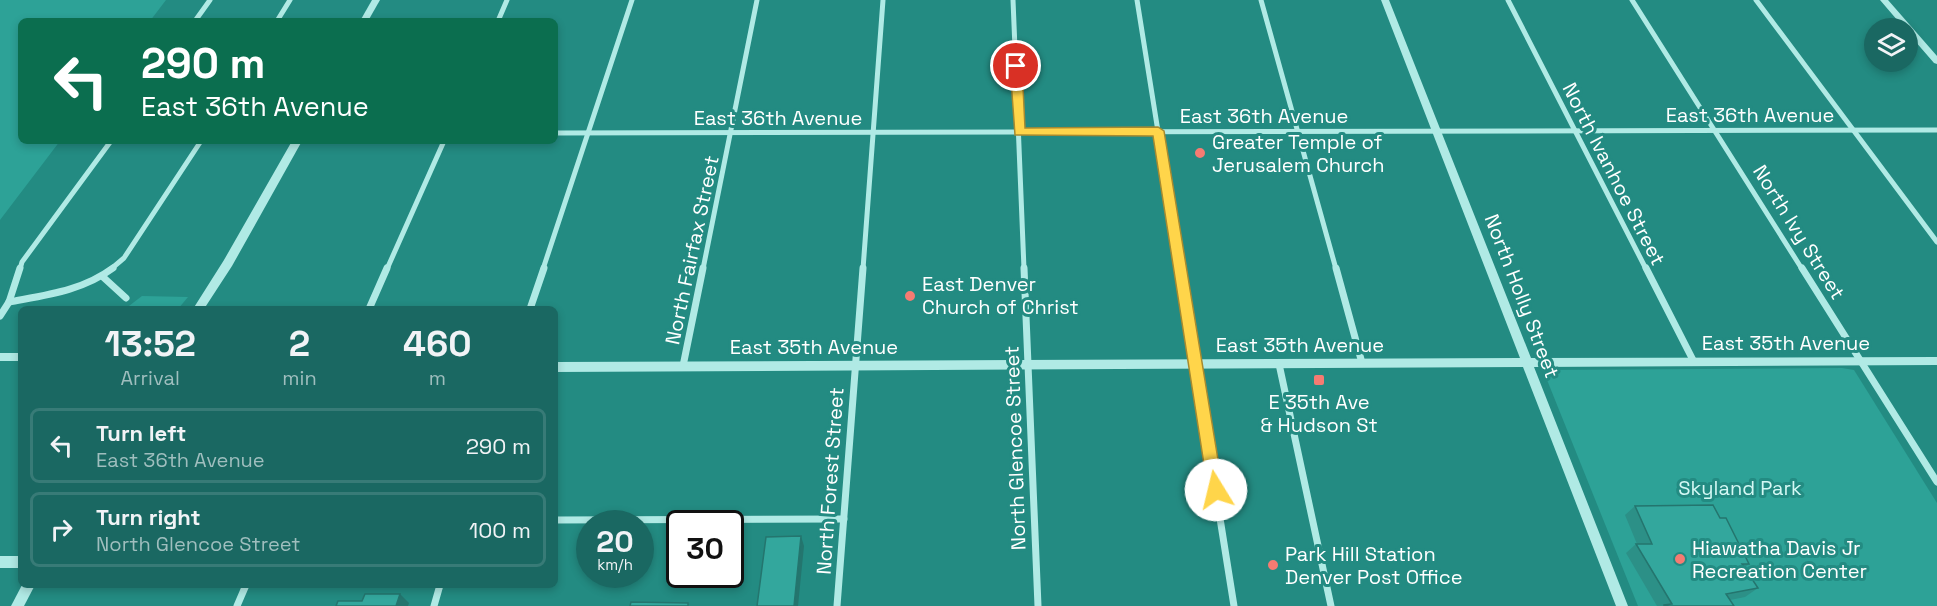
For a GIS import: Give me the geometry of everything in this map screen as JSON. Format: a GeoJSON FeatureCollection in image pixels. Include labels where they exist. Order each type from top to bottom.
{"type":"FeatureCollection","features":[{"type":"Feature","properties":{"kind":"street"},"geometry":{"type":"LineString","coordinates":[[197,18],[210,0]]}},
{"type":"Feature","properties":{"kind":"street"},"geometry":{"type":"LineString","coordinates":[[279,18],[290,0]]}},
{"type":"Feature","properties":{"kind":"street"},"geometry":{"type":"LineString","coordinates":[[366,18],[376,0]]}},
{"type":"Feature","properties":{"kind":"street"},"geometry":{"type":"LineString","coordinates":[[499,18],[507,0]]}},
{"type":"Feature","properties":{"kind":"street"},"geometry":{"type":"LineString","coordinates":[[531,306],[632,0]]}},
{"type":"Feature","properties":{"kind":"street","name":"North Fairfax Street"},"geometry":{"type":"LineString","coordinates":[[683,366],[758,0]]}},
{"type":"Feature","properties":{"kind":"street","name":"North Forest Street"},"geometry":{"type":"LineString","coordinates":[[837,606],[883,0]]}},
{"type":"Feature","properties":{"kind":"street","name":"North Glencoe Street"},"geometry":{"type":"LineString","coordinates":[[1013,0],[1038,606]]}},
{"type":"Feature","properties":{"kind":"street"},"geometry":{"type":"LineString","coordinates":[[1137,0],[1234,606]]}},
{"type":"Feature","properties":{"kind":"street"},"geometry":{"type":"LineString","coordinates":[[1261,0],[1362,363]]}},
{"type":"Feature","properties":{"kind":"street","name":"North Holly Street"},"geometry":{"type":"LineString","coordinates":[[1385,0],[1622,606]]}},
{"type":"Feature","properties":{"kind":"street","name":"North Ivanhoe Street"},"geometry":{"type":"LineString","coordinates":[[1508,0],[1694,362]]}},
{"type":"Feature","properties":{"kind":"street","name":"North Ivy Street"},"geometry":{"type":"LineString","coordinates":[[1632,0],[1937,482]]}},
{"type":"Feature","properties":{"kind":"street"},"geometry":{"type":"LineString","coordinates":[[1756,0],[1937,242]]}},
{"type":"Feature","properties":{"kind":"street"},"geometry":{"type":"LineString","coordinates":[[1884,0],[1937,60]]}},
{"type":"Feature","properties":{"kind":"street","name":"East 36th Avenue"},"geometry":{"type":"LineString","coordinates":[[558,134],[1937,130]]}},
{"type":"Feature","properties":{"kind":"street"},"geometry":{"type":"LineString","coordinates":[[0,316],[9,302],[21,262],[109,144]]}},
{"type":"Feature","properties":{"kind":"street"},"geometry":{"type":"LineString","coordinates":[[9,302],[76,289],[103,277],[124,258],[199,144]]}},
{"type":"Feature","properties":{"kind":"street"},"geometry":{"type":"LineString","coordinates":[[200,306],[225,269],[295,144]]}},
{"type":"Feature","properties":{"kind":"street"},"geometry":{"type":"LineString","coordinates":[[370,306],[443,144]]}},
{"type":"Feature","properties":{"kind":"street"},"geometry":{"type":"LineString","coordinates":[[103,277],[126,298]]}},
{"type":"Feature","properties":{"kind":"street"},"geometry":{"type":"LineString","coordinates":[[0,357],[18,357]]}},
{"type":"Feature","properties":{"kind":"street","name":"East 35th Avenue"},"geometry":{"type":"LineString","coordinates":[[558,366],[1937,361]]}},
{"type":"Feature","properties":{"kind":"street"},"geometry":{"type":"LineString","coordinates":[[1279,363],[1330,606]]}},
{"type":"Feature","properties":{"kind":"street"},"geometry":{"type":"LineString","coordinates":[[558,520],[844,519]]}},
{"type":"Feature","properties":{"kind":"street"},"geometry":{"type":"LineString","coordinates":[[0,562],[18,562]]}},
{"type":"Feature","properties":{"kind":"street"},"geometry":{"type":"LineString","coordinates":[[17,606],[27,588]]}},
{"type":"Feature","properties":{"kind":"street"},"geometry":{"type":"LineString","coordinates":[[237,606],[245,588]]}},
{"type":"Feature","properties":{"kind":"street"},"geometry":{"type":"LineString","coordinates":[[434,606],[439,588]]}},
{"type":"Feature","properties":{"kind":"green space"},"geometry":{"type":"Polygon","coordinates":[[[0,0],[166,0],[152,18],[18,18],[18,144],[58,144],[0,220],[0,0]]]}},
{"type":"Feature","properties":{"kind":"green space"},"geometry":{"type":"Polygon","coordinates":[[[142,296],[188,297],[180,306],[129,306],[142,296]]]}},
{"type":"Feature","properties":{"kind":"green space","name":"Skyland Park"},"geometry":{"type":"Polygon","coordinates":[[[1842,368],[1854,370],[1937,503],[1937,606],[1638,606],[1543,370],[1842,368]]]}},
{"type":"Feature","properties":{"kind":"building","name":"Hiawatha Davis Jr Recreation Center"},"geometry":{"type":"Polygon","coordinates":[[[1713,505],[1720,518],[1726,518],[1749,564],[1742,564],[1758,588],[1726,594],[1734,606],[1664,606],[1672,604],[1636,544],[1652,544],[1635,506],[1713,505]]]}},
{"type":"Feature","properties":{"kind":"building"},"geometry":{"type":"Polygon","coordinates":[[[801,536],[794,606],[757,606],[766,537],[801,536]]]}},
{"type":"Feature","properties":{"kind":"building"},"geometry":{"type":"Polygon","coordinates":[[[365,594],[400,594],[396,606],[336,606],[338,601],[362,601],[365,594]]]}},
{"type":"Feature","properties":{"kind":"building"},"geometry":{"type":"Polygon","coordinates":[[[631,602],[688,603],[688,606],[630,606],[631,602]]]}},
{"type":"Feature","properties":{"kind":"place","name":"Greater Temple of Jerusalem Church"},"geometry":{"type":"Point","coordinates":[1200,153]}},
{"type":"Feature","properties":{"kind":"place","name":"East Denver Church of Christ"},"geometry":{"type":"Point","coordinates":[910,296]}},
{"type":"Feature","properties":{"kind":"place","name":"E 35th Ave & Hudson St"},"geometry":{"type":"Point","coordinates":[1319,380]}},
{"type":"Feature","properties":{"kind":"place","name":"Hiawatha Davis Jr Recreation Center"},"geometry":{"type":"Point","coordinates":[1680,559]}},
{"type":"Feature","properties":{"kind":"place","name":"Park Hill Station Denver Post Office"},"geometry":{"type":"Point","coordinates":[1273,565]}},
{"type":"Feature","properties":{"kind":"route"},"geometry":{"type":"LineString","coordinates":[[1016,66],[1019,132],[1158,131],[1216,490]]}}]}
